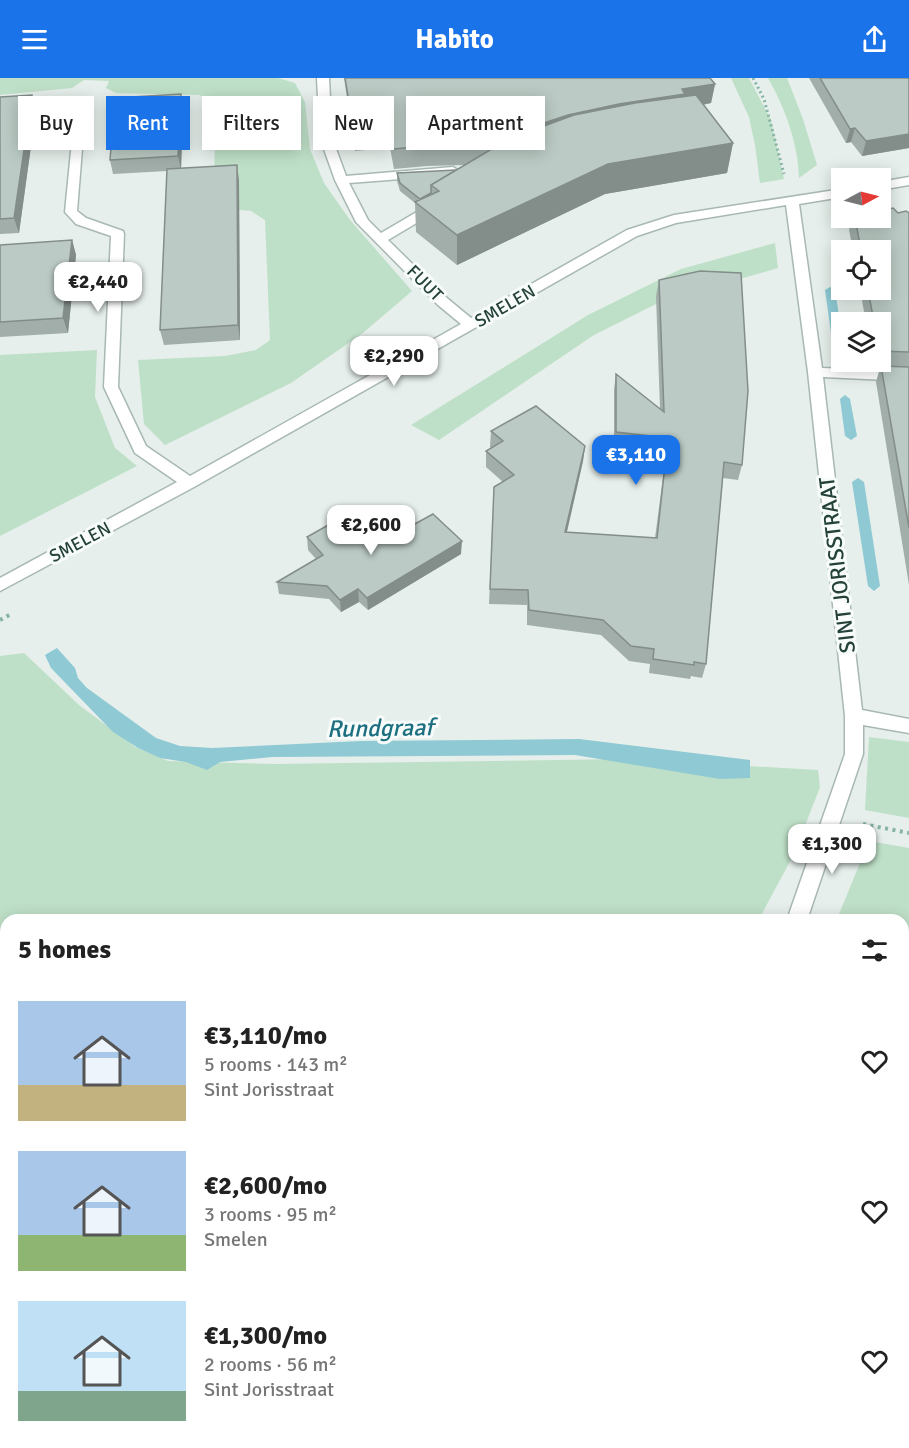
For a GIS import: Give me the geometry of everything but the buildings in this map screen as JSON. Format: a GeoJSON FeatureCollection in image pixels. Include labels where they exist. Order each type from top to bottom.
{"type":"FeatureCollection","features":[{"type":"Feature","properties":{"kind":"street","name":"FUUT"},"geometry":{"type":"LineString","coordinates":[[323,78],[326,138],[341,180],[362,222],[443,302],[471,325]]}},
{"type":"Feature","properties":{"kind":"street"},"geometry":{"type":"LineString","coordinates":[[76,150],[71,212],[81,221],[118,234],[111,387],[140,449],[189,483]]}},
{"type":"Feature","properties":{"kind":"street"},"geometry":{"type":"LineString","coordinates":[[341,180],[427,172],[471,171]]}},
{"type":"Feature","properties":{"kind":"street"},"geometry":{"type":"LineString","coordinates":[[891,184],[909,181]]}},
{"type":"Feature","properties":{"kind":"street","name":"SMELEN"},"geometry":{"type":"LineString","coordinates":[[0,585],[189,483],[632,233],[674,219],[831,195]]}},
{"type":"Feature","properties":{"kind":"street"},"geometry":{"type":"LineString","coordinates":[[381,239],[442,202]]}},
{"type":"Feature","properties":{"kind":"street","name":"SINT JORISSTRAAT"},"geometry":{"type":"LineString","coordinates":[[792,202],[815,372],[855,716],[854,754],[798,914]]}},
{"type":"Feature","properties":{"kind":"street"},"geometry":{"type":"LineString","coordinates":[[815,372],[909,376]]}},
{"type":"Feature","properties":{"kind":"street"},"geometry":{"type":"LineString","coordinates":[[855,716],[909,726]]}},
{"type":"Feature","properties":{"kind":"path"},"geometry":{"type":"LineString","coordinates":[[753,78],[764,99],[792,202]]}},
{"type":"Feature","properties":{"kind":"path"},"geometry":{"type":"LineString","coordinates":[[832,819],[909,833]]}},
{"type":"Feature","properties":{"kind":"green space"},"geometry":{"type":"Polygon","coordinates":[[[0,78],[278,78],[295,83],[305,102],[310,149],[324,183],[350,220],[412,291],[363,333],[291,383],[165,445],[144,424],[138,360],[225,356],[256,350],[270,340],[265,220],[251,211],[229,209],[217,178],[215,150],[301,150],[301,96],[202,97],[116,93],[106,88],[109,81],[84,80],[72,88],[0,95],[0,78]]]}},
{"type":"Feature","properties":{"kind":"green space"},"geometry":{"type":"Polygon","coordinates":[[[731,78],[749,78],[771,120],[784,179],[760,183],[749,117],[731,78]]]}},
{"type":"Feature","properties":{"kind":"green space"},"geometry":{"type":"Polygon","coordinates":[[[768,78],[787,78],[803,119],[817,165],[799,178],[796,152],[789,126],[768,78]]]}},
{"type":"Feature","properties":{"kind":"green space"},"geometry":{"type":"Polygon","coordinates":[[[775,243],[778,268],[658,303],[594,335],[439,440],[411,425],[588,315],[681,269],[775,243]]]}},
{"type":"Feature","properties":{"kind":"green space"},"geometry":{"type":"Polygon","coordinates":[[[97,350],[95,397],[115,448],[137,466],[0,536],[0,355],[97,350]]]}},
{"type":"Feature","properties":{"kind":"green space"},"geometry":{"type":"Polygon","coordinates":[[[24,653],[79,705],[135,747],[168,761],[275,764],[624,759],[818,770],[820,787],[794,854],[762,914],[0,914],[0,656],[24,653]]]}},
{"type":"Feature","properties":{"kind":"green space"},"geometry":{"type":"Polygon","coordinates":[[[869,737],[909,742],[909,818],[865,810],[869,737]]]}},
{"type":"Feature","properties":{"kind":"green space"},"geometry":{"type":"Polygon","coordinates":[[[869,841],[909,848],[909,914],[839,914],[869,841]]]}},
{"type":"Feature","properties":{"kind":"water"},"geometry":{"type":"Polygon","coordinates":[[[57,648],[75,668],[78,678],[87,688],[156,738],[180,746],[212,748],[361,741],[579,739],[750,760],[750,778],[720,779],[575,755],[272,757],[220,762],[207,770],[186,762],[160,758],[138,748],[113,732],[51,668],[45,655],[57,648]]]}},
{"type":"Feature","properties":{"kind":"waterway"},"geometry":{"type":"LineString","coordinates":[[830,290],[833,312]]}},
{"type":"Feature","properties":{"kind":"waterway"},"geometry":{"type":"LineString","coordinates":[[845,399],[851,436]]}},
{"type":"Feature","properties":{"kind":"waterway"},"geometry":{"type":"LineString","coordinates":[[858,482],[874,586]]}},
{"type":"Feature","properties":{"kind":"water label","name":"Rundgraaf"},"geometry":{"type":"Point","coordinates":[380,728]}}]}
